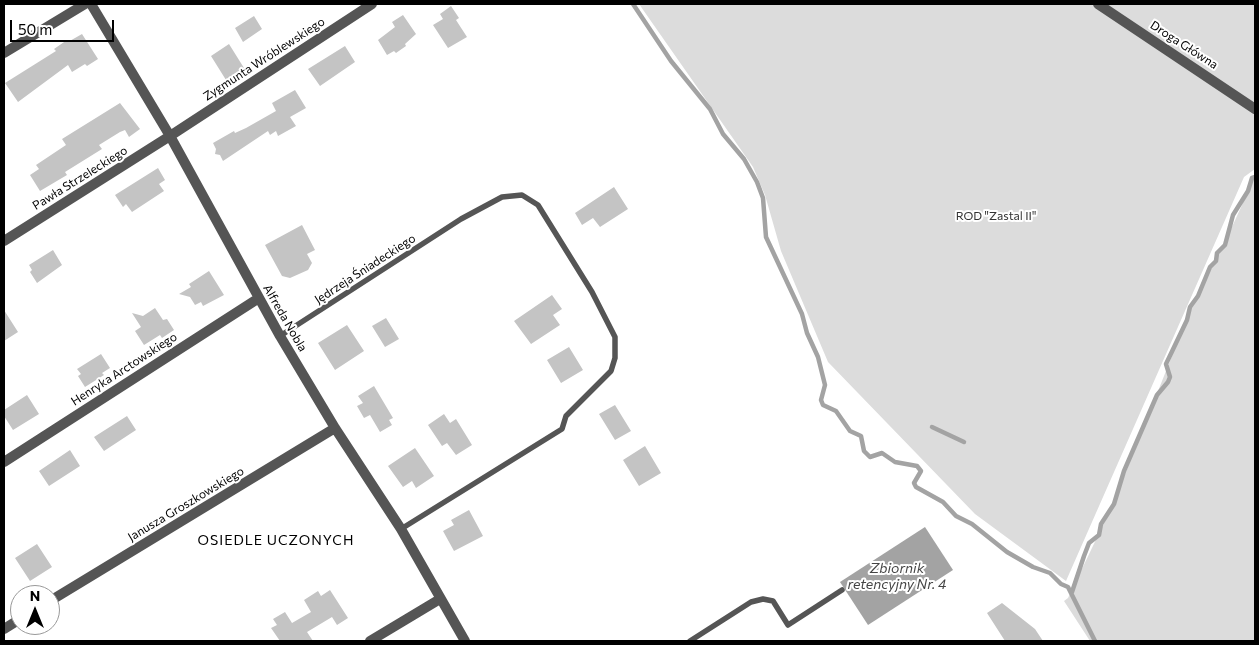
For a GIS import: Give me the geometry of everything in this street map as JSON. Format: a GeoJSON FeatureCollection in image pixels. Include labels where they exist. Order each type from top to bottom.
{"type":"FeatureCollection","features":[{"type":"Feature","properties":{"kind":"street"},"geometry":{"type":"LineString","coordinates":[[4,53],[85,4]]}},
{"type":"Feature","properties":{"kind":"street","name":"Alfreda Nobla"},"geometry":{"type":"LineString","coordinates":[[91,4],[170,136],[280,336],[335,428],[401,529],[465,641]]}},
{"type":"Feature","properties":{"kind":"street","name":"Zygmunta Wróblewskiego"},"geometry":{"type":"LineString","coordinates":[[170,136],[372,4]]}},
{"type":"Feature","properties":{"kind":"street","name":"Droga Główna"},"geometry":{"type":"LineString","coordinates":[[1098,4],[1255,110]]}},
{"type":"Feature","properties":{"kind":"street","name":"Pawła Strzeleckiego"},"geometry":{"type":"LineString","coordinates":[[4,241],[170,136]]}},
{"type":"Feature","properties":{"kind":"street","name":"Henryka Arctowskiego"},"geometry":{"type":"LineString","coordinates":[[4,462],[258,298]]}},
{"type":"Feature","properties":{"kind":"street","name":"Janusza Groszkowskiego"},"geometry":{"type":"LineString","coordinates":[[60,595],[335,428]]}},
{"type":"Feature","properties":{"kind":"street"},"geometry":{"type":"LineString","coordinates":[[370,641],[440,599]]}},
{"type":"Feature","properties":{"kind":"lane","name":"Jędrzeja Śniadeckiego"},"geometry":{"type":"LineString","coordinates":[[280,336],[461,219],[502,197],[522,196],[538,205],[592,292],[615,337],[615,358],[612,371],[566,416],[562,429],[401,529]]}},
{"type":"Feature","properties":{"kind":"lane"},"geometry":{"type":"LineString","coordinates":[[690,641],[751,602],[762,599],[773,601],[788,625],[842,590]]}},
{"type":"Feature","properties":{"kind":"green space","name":"ROD \"Zastal II\""},"geometry":{"type":"Polygon","coordinates":[[[639,4],[1255,4],[1255,169],[1244,177],[1066,581],[975,514],[828,362],[781,251],[765,195],[753,167],[639,4]]]}},
{"type":"Feature","properties":{"kind":"green space"},"geometry":{"type":"Polygon","coordinates":[[[1255,178],[1255,641],[1090,641],[1064,601],[1068,598],[1114,502],[1189,313],[1226,240],[1251,180],[1255,178]]]}},
{"type":"Feature","properties":{"kind":"water","name":"Zbiornik retencyjny Nr. 4"},"geometry":{"type":"Polygon","coordinates":[[[925,527],[953,570],[868,625],[840,582],[925,527]]]}},
{"type":"Feature","properties":{"kind":"building"},"geometry":{"type":"Polygon","coordinates":[[[451,6],[459,18],[456,20],[467,37],[448,48],[433,25],[443,19],[440,14],[451,6]]]}},
{"type":"Feature","properties":{"kind":"building"},"geometry":{"type":"Polygon","coordinates":[[[403,15],[416,34],[405,44],[406,46],[396,53],[394,51],[387,55],[378,40],[395,27],[392,22],[403,15]]]}},
{"type":"Feature","properties":{"kind":"building"},"geometry":{"type":"Polygon","coordinates":[[[254,16],[262,29],[243,42],[235,28],[254,16]]]}},
{"type":"Feature","properties":{"kind":"building"},"geometry":{"type":"Polygon","coordinates":[[[82,34],[98,59],[72,72],[68,65],[18,102],[5,83],[56,51],[54,49],[67,40],[68,42],[82,34]]]}},
{"type":"Feature","properties":{"kind":"building"},"geometry":{"type":"Polygon","coordinates":[[[229,44],[244,68],[226,80],[211,56],[229,44]]]}},
{"type":"Feature","properties":{"kind":"building"},"geometry":{"type":"Polygon","coordinates":[[[345,46],[355,62],[320,86],[308,69],[345,46]]]}},
{"type":"Feature","properties":{"kind":"building"},"geometry":{"type":"Polygon","coordinates":[[[295,90],[306,108],[290,117],[296,126],[278,136],[276,131],[270,135],[268,131],[223,161],[220,155],[215,154],[216,149],[213,143],[234,131],[235,133],[246,128],[276,111],[272,103],[295,90]]]}},
{"type":"Feature","properties":{"kind":"building"},"geometry":{"type":"Polygon","coordinates":[[[120,103],[140,129],[129,137],[125,130],[99,145],[102,149],[65,172],[67,175],[40,191],[30,175],[39,169],[36,165],[66,145],[62,139],[120,103]]]}},
{"type":"Feature","properties":{"kind":"building"},"geometry":{"type":"Polygon","coordinates":[[[158,168],[165,180],[159,184],[164,191],[132,212],[126,204],[123,207],[115,195],[158,168]]]}},
{"type":"Feature","properties":{"kind":"building"},"geometry":{"type":"Polygon","coordinates":[[[614,187],[628,209],[600,227],[593,218],[582,225],[575,213],[614,187]]]}},
{"type":"Feature","properties":{"kind":"building"},"geometry":{"type":"Polygon","coordinates":[[[302,225],[315,250],[307,254],[312,263],[308,270],[290,278],[282,276],[265,245],[302,225]]]}},
{"type":"Feature","properties":{"kind":"building"},"geometry":{"type":"Polygon","coordinates":[[[53,250],[62,265],[37,283],[30,272],[32,270],[29,265],[53,250]]]}},
{"type":"Feature","properties":{"kind":"building"},"geometry":{"type":"Polygon","coordinates":[[[209,271],[224,295],[203,306],[201,302],[195,305],[190,297],[179,294],[191,287],[189,284],[209,271]]]}},
{"type":"Feature","properties":{"kind":"building"},"geometry":{"type":"Polygon","coordinates":[[[552,295],[562,309],[553,315],[560,325],[531,344],[514,321],[552,295]]]}},
{"type":"Feature","properties":{"kind":"building"},"geometry":{"type":"Polygon","coordinates":[[[155,308],[163,320],[167,319],[174,330],[162,338],[160,335],[144,345],[135,331],[141,327],[132,313],[143,316],[155,308]]]}},
{"type":"Feature","properties":{"kind":"building"},"geometry":{"type":"Polygon","coordinates":[[[4,310],[18,332],[4,341],[4,310]]]}},
{"type":"Feature","properties":{"kind":"building"},"geometry":{"type":"Polygon","coordinates":[[[386,318],[399,339],[385,347],[372,326],[386,318]]]}},
{"type":"Feature","properties":{"kind":"building"},"geometry":{"type":"Polygon","coordinates":[[[347,325],[364,351],[335,370],[318,343],[347,325]]]}},
{"type":"Feature","properties":{"kind":"building"},"geometry":{"type":"Polygon","coordinates":[[[569,347],[583,370],[561,383],[547,360],[569,347]]]}},
{"type":"Feature","properties":{"kind":"building"},"geometry":{"type":"Polygon","coordinates":[[[101,354],[110,368],[102,373],[104,375],[85,387],[78,376],[81,374],[77,369],[101,354]]]}},
{"type":"Feature","properties":{"kind":"building"},"geometry":{"type":"Polygon","coordinates":[[[374,386],[393,418],[389,420],[392,425],[380,432],[370,415],[364,418],[357,406],[363,403],[358,396],[374,386]]]}},
{"type":"Feature","properties":{"kind":"building"},"geometry":{"type":"Polygon","coordinates":[[[27,395],[39,414],[13,430],[4,416],[4,410],[27,395]]]}},
{"type":"Feature","properties":{"kind":"building"},"geometry":{"type":"Polygon","coordinates":[[[615,405],[631,431],[615,440],[599,414],[615,405]]]}},
{"type":"Feature","properties":{"kind":"building"},"geometry":{"type":"Polygon","coordinates":[[[444,414],[450,423],[456,419],[472,445],[456,455],[447,443],[442,446],[428,425],[444,414]]]}},
{"type":"Feature","properties":{"kind":"building"},"geometry":{"type":"Polygon","coordinates":[[[127,416],[136,430],[104,451],[94,437],[127,416]]]}},
{"type":"Feature","properties":{"kind":"building"},"geometry":{"type":"Polygon","coordinates":[[[645,446],[661,473],[639,486],[623,460],[645,446]]]}},
{"type":"Feature","properties":{"kind":"building"},"geometry":{"type":"Polygon","coordinates":[[[415,448],[434,476],[416,488],[412,481],[403,487],[388,466],[415,448]]]}},
{"type":"Feature","properties":{"kind":"building"},"geometry":{"type":"Polygon","coordinates":[[[70,450],[80,466],[49,486],[39,471],[70,450]]]}},
{"type":"Feature","properties":{"kind":"building"},"geometry":{"type":"Polygon","coordinates":[[[469,510],[483,536],[454,551],[443,531],[454,525],[451,520],[469,510]]]}},
{"type":"Feature","properties":{"kind":"building"},"geometry":{"type":"Polygon","coordinates":[[[37,544],[52,567],[30,581],[15,558],[37,544]]]}},
{"type":"Feature","properties":{"kind":"building"},"geometry":{"type":"Polygon","coordinates":[[[330,590],[348,618],[337,625],[332,617],[307,632],[313,641],[280,641],[271,628],[277,625],[273,619],[285,612],[292,623],[311,612],[304,600],[318,591],[321,596],[330,590]]]}},
{"type":"Feature","properties":{"kind":"building"},"geometry":{"type":"Polygon","coordinates":[[[1002,603],[1035,629],[1043,641],[1005,641],[987,613],[1002,603]]]}},
{"type":"Feature","properties":{"kind":"waterway"},"geometry":{"type":"LineString","coordinates":[[633,4],[671,61],[710,109],[723,134],[744,159],[757,182],[763,198],[766,237],[802,314],[807,333],[818,357],[825,385],[821,400],[823,405],[836,411],[850,431],[861,436],[864,451],[870,457],[882,453],[895,462],[917,466],[921,471],[914,483],[916,487],[943,502],[956,516],[972,524],[1007,552],[1033,567],[1050,573],[1061,584],[1068,587],[1095,641]]}},
{"type":"Feature","properties":{"kind":"waterway"},"geometry":{"type":"LineString","coordinates":[[1072,592],[1089,543],[1099,535],[1101,524],[1114,504],[1124,471],[1157,395],[1168,382],[1170,377],[1166,364],[1187,320],[1190,307],[1198,296],[1210,267],[1216,261],[1217,253],[1225,245],[1233,215],[1248,191],[1252,178],[1255,177]]}},
{"type":"Feature","properties":{"kind":"waterway"},"geometry":{"type":"LineString","coordinates":[[932,427],[964,442]]}},
{"type":"Feature","properties":{"kind":"district","name":"OSIEDLE UCZONYCH"},"geometry":{"type":"Point","coordinates":[276,540]}}]}
